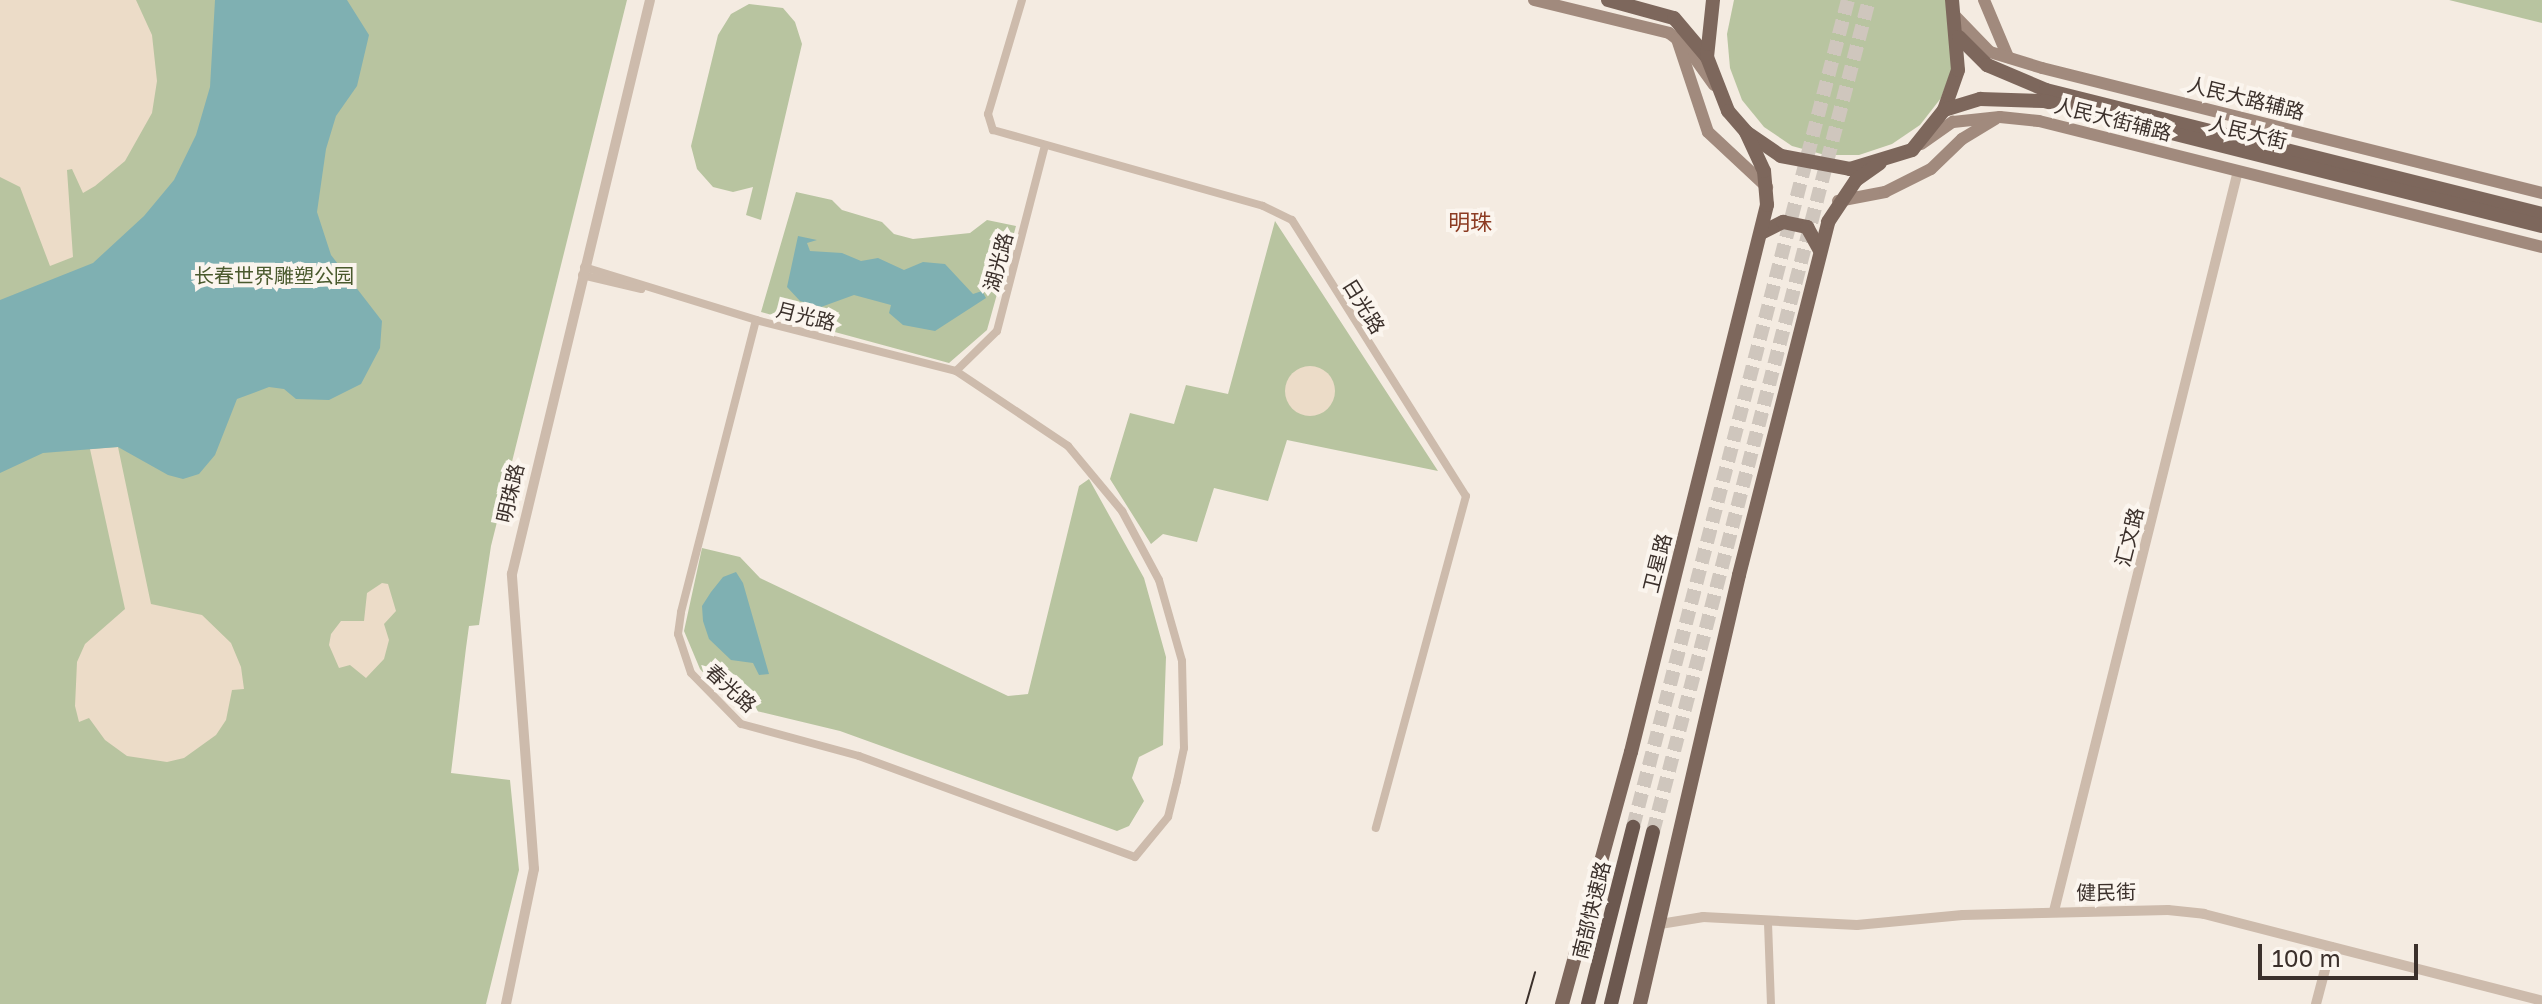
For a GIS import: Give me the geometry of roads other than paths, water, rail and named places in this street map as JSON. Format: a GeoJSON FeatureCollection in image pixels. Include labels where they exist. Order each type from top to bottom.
{"type":"FeatureCollection","features":[{"type":"Feature","properties":{"kind":"highway","name":"南部快速路"},"geometry":{"type":"LineString","coordinates":[[1588,1004],[1633,827]]}},
{"type":"Feature","properties":{"kind":"highway","name":"南部快速路"},"geometry":{"type":"LineString","coordinates":[[1611,1004],[1653,832]]}},
{"type":"Feature","properties":{"kind":"main road"},"geometry":{"type":"LineString","coordinates":[[1534,0],[1677,39],[1746,132],[1781,156],[1821,167],[1880,163],[1912,150],[1944,110],[1958,70],[1959,37],[1952,0]]}},
{"type":"Feature","properties":{"kind":"main road"},"geometry":{"type":"LineString","coordinates":[[1608,0],[1674,18],[1707,57]]}},
{"type":"Feature","properties":{"kind":"main road"},"geometry":{"type":"LineString","coordinates":[[1713,0],[1707,57],[1715,87]]}},
{"type":"Feature","properties":{"kind":"main road"},"geometry":{"type":"LineString","coordinates":[[1984,0],[2008,57]]}},
{"type":"Feature","properties":{"kind":"main road","name":"人民大路辅路"},"geometry":{"type":"LineString","coordinates":[[1955,16],[1982,46],[2008,57],[2542,193]]}},
{"type":"Feature","properties":{"kind":"main road","name":"人民大街"},"geometry":{"type":"LineString","coordinates":[[1959,37],[1987,65],[2046,90],[2542,214]]}},
{"type":"Feature","properties":{"kind":"main road"},"geometry":{"type":"LineString","coordinates":[[1677,39],[1708,132],[1767,187]]}},
{"type":"Feature","properties":{"kind":"main road","name":"人民大街"},"geometry":{"type":"LineString","coordinates":[[1944,110],[1980,99],[2044,101],[2542,226]]}},
{"type":"Feature","properties":{"kind":"main road"},"geometry":{"type":"LineString","coordinates":[[1838,201],[1885,192],[1931,169],[1962,139],[2000,117]]}},
{"type":"Feature","properties":{"kind":"main road","name":"人民大街辅路"},"geometry":{"type":"LineString","coordinates":[[1912,150],[1953,122],[2000,117],[2039,121],[2542,247]]}},
{"type":"Feature","properties":{"kind":"main road","name":"卫星路"},"geometry":{"type":"LineString","coordinates":[[1562,1004],[1631,752],[1761,233],[1767,187],[1746,132]]}},
{"type":"Feature","properties":{"kind":"main road"},"geometry":{"type":"LineString","coordinates":[[1640,1004],[1696,754],[1821,251],[1838,201],[1880,163]]}},
{"type":"Feature","properties":{"kind":"main road"},"geometry":{"type":"LineString","coordinates":[[1761,233],[1783,222],[1807,227],[1821,251]]}},
{"type":"Feature","properties":{"kind":"street","name":"明珠路"},"geometry":{"type":"LineString","coordinates":[[506,1004],[534,869],[512,574],[650,0]]}},
{"type":"Feature","properties":{"kind":"street","name":"日光路"},"geometry":{"type":"LineString","coordinates":[[1022,0],[988,114],[993,130],[1263,206],[1292,220],[1456,475],[1466,496],[1376,828]]}},
{"type":"Feature","properties":{"kind":"street","name":"湖光路"},"geometry":{"type":"LineString","coordinates":[[956,371],[997,331],[1045,145]]}},
{"type":"Feature","properties":{"kind":"street","name":"汇文路"},"geometry":{"type":"LineString","coordinates":[[2054,911],[2238,171]]}},
{"type":"Feature","properties":{"kind":"street","name":"月光路"},"geometry":{"type":"LineString","coordinates":[[583,271],[756,320],[956,371],[1068,446],[1122,511],[1159,580],[1182,661],[1184,748],[1168,817],[1135,857],[1003,813]]}},
{"type":"Feature","properties":{"kind":"street","name":"春光路"},"geometry":{"type":"LineString","coordinates":[[756,320],[681,612],[678,634],[691,673],[741,724],[859,756],[1003,813]]}},
{"type":"Feature","properties":{"kind":"street","name":"健民街"},"geometry":{"type":"LineString","coordinates":[[1660,924],[1703,917],[1768,923],[1857,925],[2054,911],[2204,914],[2542,1001]]}},
{"type":"Feature","properties":{"kind":"street"},"geometry":{"type":"LineString","coordinates":[[1768,923],[1771,1004]]}},
{"type":"Feature","properties":{"kind":"street"},"geometry":{"type":"LineString","coordinates":[[2316,1004],[2331,947]]}},
{"type":"Feature","properties":{"kind":"water"},"geometry":{"type":"Polygon","coordinates":[[[215,0],[347,0],[369,35],[357,86],[336,116],[326,149],[317,212],[331,255],[382,321],[380,348],[361,384],[329,400],[296,399],[284,389],[269,387],[237,399],[215,455],[199,474],[183,479],[168,475],[118,447],[43,453],[0,473],[0,300],[93,263],[144,216],[174,180],[196,135],[210,87],[215,0]]]}},
{"type":"Feature","properties":{"kind":"water"},"geometry":{"type":"Polygon","coordinates":[[[798,236],[817,240],[807,243],[810,251],[842,253],[861,261],[878,258],[904,270],[923,262],[945,264],[973,294],[982,291],[986,298],[935,331],[903,325],[889,313],[891,305],[854,295],[821,307],[800,301],[787,287],[798,236]]]}},
{"type":"Feature","properties":{"kind":"water"},"geometry":{"type":"Polygon","coordinates":[[[736,572],[743,583],[769,674],[759,675],[753,663],[731,660],[709,639],[703,621],[702,606],[711,592],[723,577],[736,572]]]}},
{"type":"Feature","properties":{"kind":"tunnel"},"geometry":{"type":"LineString","coordinates":[[1633,827],[1848,0]]}},
{"type":"Feature","properties":{"kind":"tunnel"},"geometry":{"type":"LineString","coordinates":[[1653,832],[1869,0]]}},
{"type":"Feature","properties":{"kind":"tram line"},"geometry":{"type":"LineString","coordinates":[[1526,1004],[1535,972]]}},
{"type":"Feature","properties":{"kind":"district","name":"明珠"},"geometry":{"type":"Point","coordinates":[1470,222]}},
{"type":"Feature","properties":{"kind":"park label","name":"长春世界雕塑公园"},"geometry":{"type":"Point","coordinates":[274,275]}}]}
